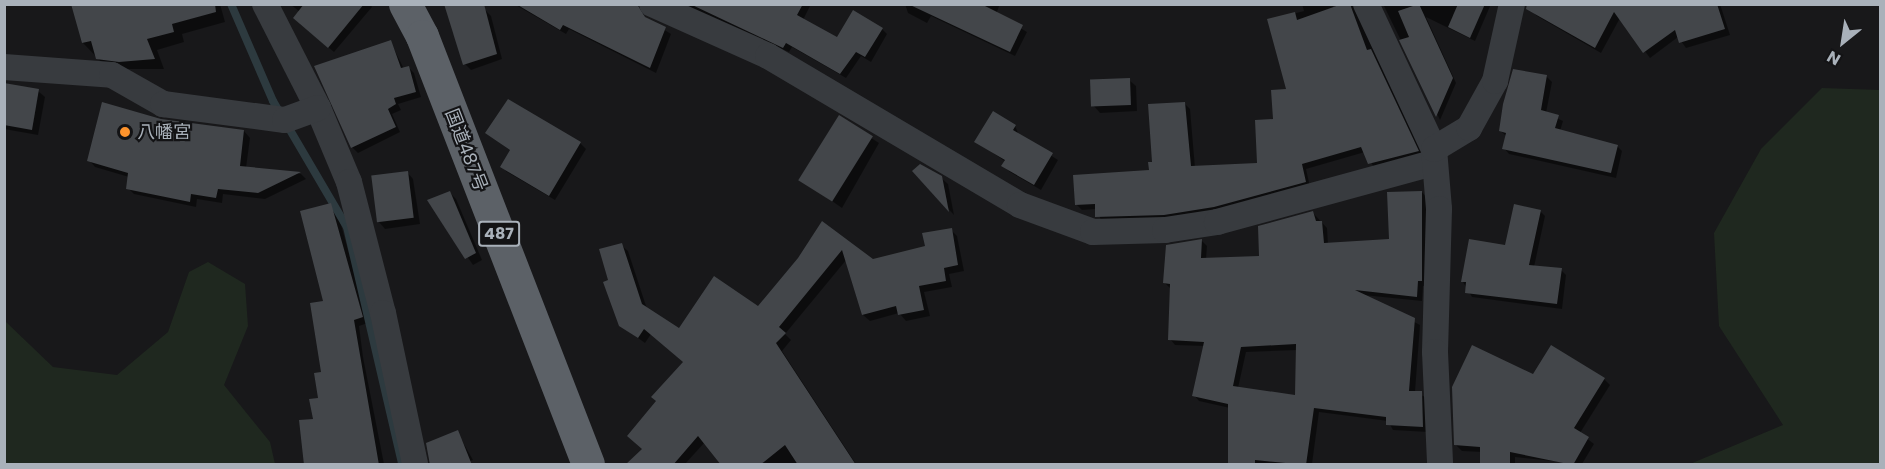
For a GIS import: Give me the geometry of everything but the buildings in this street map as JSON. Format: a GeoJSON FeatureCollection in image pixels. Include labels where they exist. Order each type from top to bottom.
{"type":"FeatureCollection","features":[{"type":"Feature","properties":{"kind":"highway","name":"国道487号"},"geometry":{"type":"LineString","coordinates":[[405,4],[422,36],[588,465]]}},
{"type":"Feature","properties":{"kind":"street"},"geometry":{"type":"LineString","coordinates":[[265,4],[318,108],[349,182],[364,234],[415,465]]}},
{"type":"Feature","properties":{"kind":"street"},"geometry":{"type":"LineString","coordinates":[[652,4],[768,56],[1020,204],[1093,231],[1165,230],[1217,222],[1433,156],[1469,128],[1495,81],[1512,4]]}},
{"type":"Feature","properties":{"kind":"street"},"geometry":{"type":"LineString","coordinates":[[1366,4],[1433,156],[1439,209],[1435,352],[1440,465]]}},
{"type":"Feature","properties":{"kind":"street"},"geometry":{"type":"LineString","coordinates":[[4,67],[112,75],[164,104],[285,120],[318,108]]}},
{"type":"Feature","properties":{"kind":"shaded area"},"geometry":{"type":"Polygon","coordinates":[[[1822,88],[1880,90],[1880,464],[1690,464],[1783,425],[1719,326],[1714,233],[1761,149],[1822,88]]]}},
{"type":"Feature","properties":{"kind":"shaded area"},"geometry":{"type":"Polygon","coordinates":[[[208,262],[245,284],[248,326],[224,385],[270,442],[275,464],[5,464],[5,321],[53,367],[117,375],[168,332],[189,272],[208,262]]]}},
{"type":"Feature","properties":{"kind":"waterway"},"geometry":{"type":"LineString","coordinates":[[231,4],[273,101],[347,227],[402,464]]}},
{"type":"Feature","properties":{"kind":"place","name":"八幡宮"},"geometry":{"type":"Point","coordinates":[125,132]}}]}
